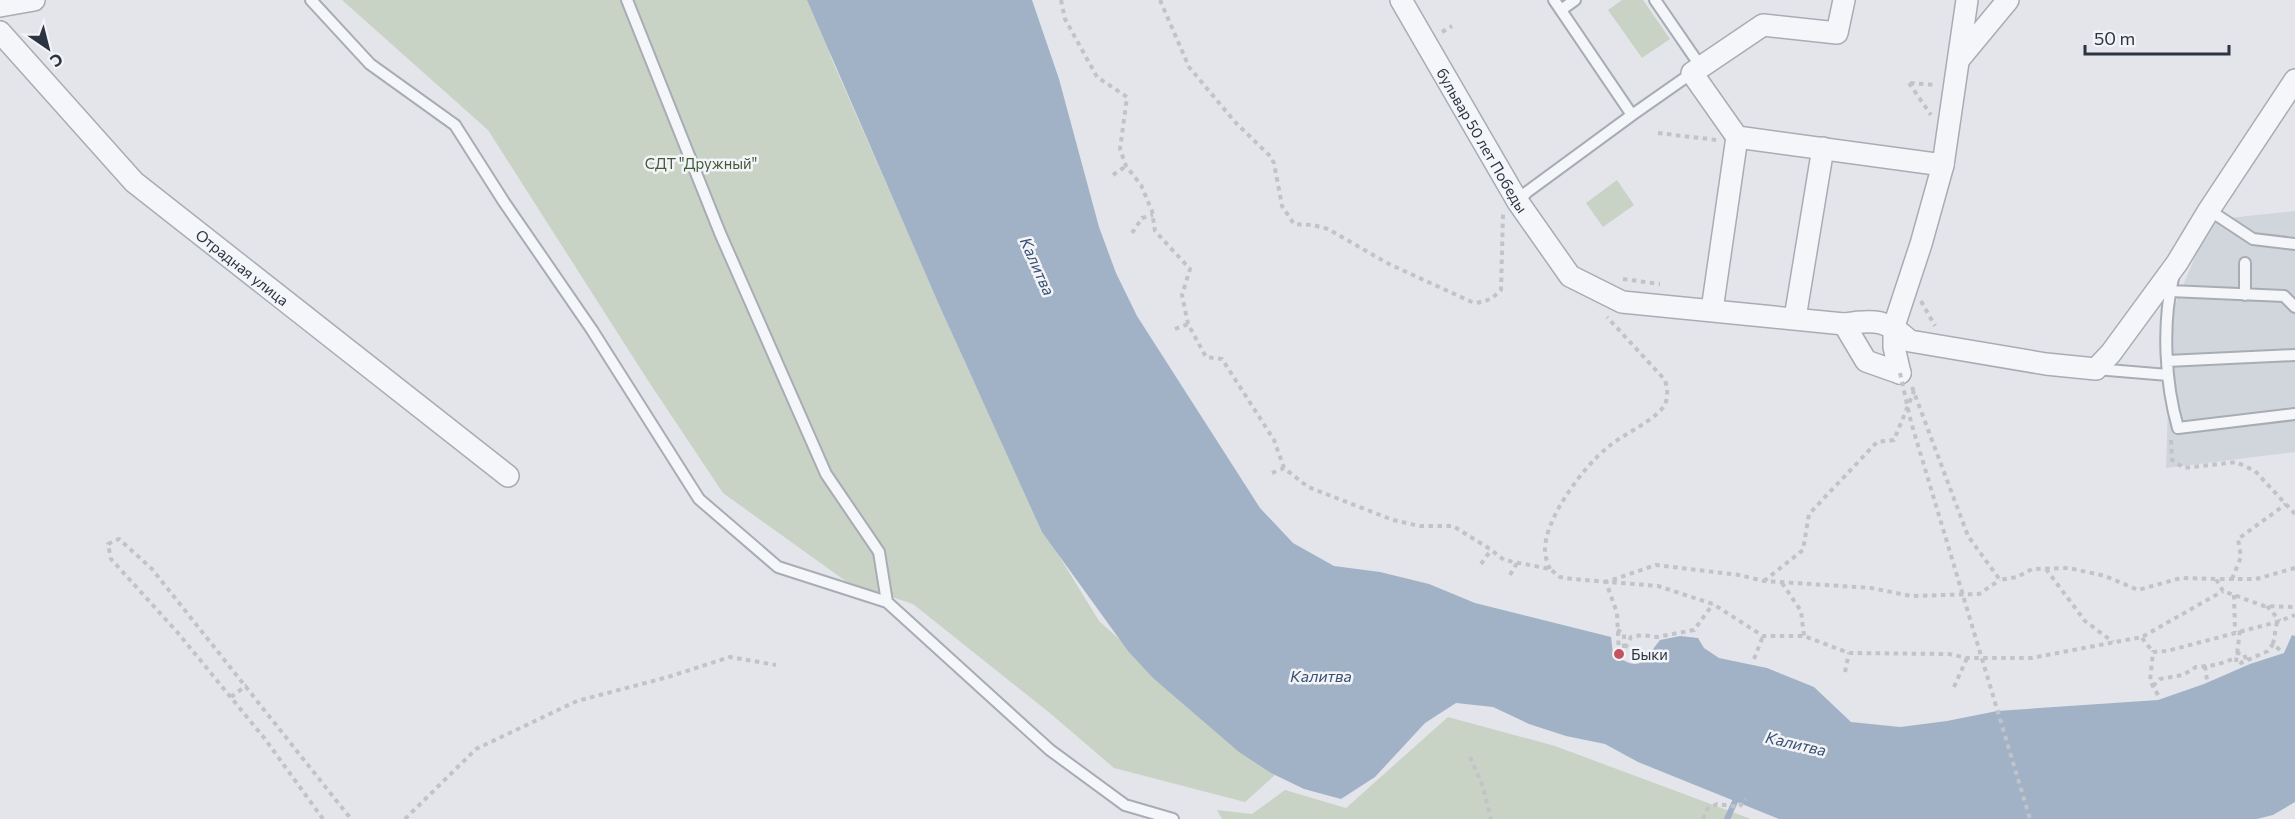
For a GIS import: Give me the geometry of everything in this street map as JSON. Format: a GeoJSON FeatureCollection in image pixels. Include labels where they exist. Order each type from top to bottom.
{"type":"FeatureCollection","features":[{"type":"Feature","properties":{"kind":"street"},"geometry":{"type":"LineString","coordinates":[[0,6],[34,0]]}},
{"type":"Feature","properties":{"kind":"street","name":"бульвар 50 лет Победы"},"geometry":{"type":"LineString","coordinates":[[1401,0],[1511,207],[1570,276],[1622,302],[1712,310]]}},
{"type":"Feature","properties":{"kind":"street"},"geometry":{"type":"LineString","coordinates":[[1844,0],[1837,33],[1763,25],[1697,70],[1736,140],[1712,310],[1844,324],[1866,321],[1894,326],[1911,341],[2046,364],[2096,369],[2111,353],[2176,263],[2295,80]]}},
{"type":"Feature","properties":{"kind":"street"},"geometry":{"type":"LineString","coordinates":[[1900,373],[1894,347],[1894,326],[1943,165],[1967,0]]}},
{"type":"Feature","properties":{"kind":"street"},"geometry":{"type":"LineString","coordinates":[[1960,58],[2008,0]]}},
{"type":"Feature","properties":{"kind":"street","name":"Отрадная улица"},"geometry":{"type":"LineString","coordinates":[[0,32],[134,182],[508,476]]}},
{"type":"Feature","properties":{"kind":"street"},"geometry":{"type":"LineString","coordinates":[[1736,140],[1822,148],[1943,165]]}},
{"type":"Feature","properties":{"kind":"street"},"geometry":{"type":"LineString","coordinates":[[1795,318],[1822,148]]}},
{"type":"Feature","properties":{"kind":"street"},"geometry":{"type":"LineString","coordinates":[[1844,324],[1866,361],[1900,373]]}},
{"type":"Feature","properties":{"kind":"lane"},"geometry":{"type":"LineString","coordinates":[[311,0],[370,64],[455,125],[504,202],[592,330],[699,499],[778,567],[887,602],[1050,750],[1125,805],[1173,819]]}},
{"type":"Feature","properties":{"kind":"lane"},"geometry":{"type":"LineString","coordinates":[[627,0],[720,233],[826,474],[879,552],[887,602]]}},
{"type":"Feature","properties":{"kind":"lane"},"geometry":{"type":"LineString","coordinates":[[1554,0],[1632,115]]}},
{"type":"Feature","properties":{"kind":"lane"},"geometry":{"type":"LineString","coordinates":[[1562,10],[1575,0]]}},
{"type":"Feature","properties":{"kind":"lane"},"geometry":{"type":"LineString","coordinates":[[1511,207],[1527,192],[1697,70],[1655,0]]}},
{"type":"Feature","properties":{"kind":"lane"},"geometry":{"type":"LineString","coordinates":[[2209,210],[2253,239],[2295,244]]}},
{"type":"Feature","properties":{"kind":"lane"},"geometry":{"type":"LineString","coordinates":[[2176,263],[2170,291],[2167,361],[2171,402],[2178,428],[2295,414]]}},
{"type":"Feature","properties":{"kind":"lane"},"geometry":{"type":"LineString","coordinates":[[2244,263],[2245,295]]}},
{"type":"Feature","properties":{"kind":"lane"},"geometry":{"type":"LineString","coordinates":[[2170,291],[2284,296],[2295,307]]}},
{"type":"Feature","properties":{"kind":"lane"},"geometry":{"type":"LineString","coordinates":[[2167,361],[2295,355]]}},
{"type":"Feature","properties":{"kind":"lane"},"geometry":{"type":"LineString","coordinates":[[2096,369],[2168,375]]}},
{"type":"Feature","properties":{"kind":"path"},"geometry":{"type":"LineString","coordinates":[[1061,0],[1065,19],[1097,77],[1126,98],[1120,149],[1126,166],[1141,185],[1153,215],[1155,231],[1190,269],[1182,295],[1188,324],[1206,357],[1222,359],[1274,440],[1284,468],[1308,486],[1402,522],[1420,526],[1453,526],[1504,560],[1550,569],[1560,577],[1658,586],[1713,604],[1763,636],[1804,636],[1849,653],[2031,658],[2142,637],[2223,591]]}},
{"type":"Feature","properties":{"kind":"path"},"geometry":{"type":"LineString","coordinates":[[1160,0],[1189,67],[1234,122],[1269,155],[1274,163],[1282,206],[1294,224],[1328,229],[1389,264],[1474,303],[1482,303],[1492,299],[1501,290],[1511,207]]}},
{"type":"Feature","properties":{"kind":"path"},"geometry":{"type":"LineString","coordinates":[[1946,137],[1909,83],[1953,87]]}},
{"type":"Feature","properties":{"kind":"path"},"geometry":{"type":"LineString","coordinates":[[1658,133],[1736,140]]}},
{"type":"Feature","properties":{"kind":"path"},"geometry":{"type":"LineString","coordinates":[[1113,175],[1126,166]]}},
{"type":"Feature","properties":{"kind":"path"},"geometry":{"type":"LineString","coordinates":[[1132,233],[1142,218],[1153,215]]}},
{"type":"Feature","properties":{"kind":"path"},"geometry":{"type":"LineString","coordinates":[[1910,278],[1945,346]]}},
{"type":"Feature","properties":{"kind":"path"},"geometry":{"type":"LineString","coordinates":[[1614,279],[1669,285]]}},
{"type":"Feature","properties":{"kind":"path"},"geometry":{"type":"LineString","coordinates":[[1550,569],[1545,551],[1548,534],[1561,504],[1580,473],[1606,448],[1662,409],[1669,393],[1665,380],[1601,311]]}},
{"type":"Feature","properties":{"kind":"path"},"geometry":{"type":"LineString","coordinates":[[1175,329],[1188,324]]}},
{"type":"Feature","properties":{"kind":"path"},"geometry":{"type":"LineString","coordinates":[[1900,373],[1914,390],[1968,536],[2000,580]]}},
{"type":"Feature","properties":{"kind":"path"},"geometry":{"type":"LineString","coordinates":[[1900,373],[1911,422],[2030,819]]}},
{"type":"Feature","properties":{"kind":"path"},"geometry":{"type":"LineString","coordinates":[[1764,581],[1803,550],[1809,513],[1877,442],[1894,440],[1914,390]]}},
{"type":"Feature","properties":{"kind":"path"},"geometry":{"type":"LineString","coordinates":[[2178,428],[2170,430],[2172,460],[2184,468],[2236,462],[2255,471],[2295,514]]}},
{"type":"Feature","properties":{"kind":"path"},"geometry":{"type":"LineString","coordinates":[[1272,473],[1284,468]]}},
{"type":"Feature","properties":{"kind":"path"},"geometry":{"type":"LineString","coordinates":[[2232,579],[2241,557],[2238,539],[2286,504]]}},
{"type":"Feature","properties":{"kind":"path"},"geometry":{"type":"LineString","coordinates":[[323,819],[265,739],[231,697],[178,633],[111,559],[108,544],[119,539],[152,569],[351,819]]}},
{"type":"Feature","properties":{"kind":"path"},"geometry":{"type":"LineString","coordinates":[[1481,564],[1491,550]]}},
{"type":"Feature","properties":{"kind":"path"},"geometry":{"type":"LineString","coordinates":[[1510,575],[1517,563]]}},
{"type":"Feature","properties":{"kind":"path"},"geometry":{"type":"LineString","coordinates":[[1606,582],[1656,565],[1739,575],[1782,583],[1871,588],[1911,596],[1979,594],[2000,580],[2017,577],[2032,569],[2069,568],[2096,574],[2138,590],[2181,578],[2256,579],[2295,567]]}},
{"type":"Feature","properties":{"kind":"path"},"geometry":{"type":"LineString","coordinates":[[2046,568],[2085,621],[2113,643]]}},
{"type":"Feature","properties":{"kind":"path"},"geometry":{"type":"LineString","coordinates":[[2216,579],[2223,591],[2234,596],[2267,606],[2295,607]]}},
{"type":"Feature","properties":{"kind":"path"},"geometry":{"type":"LineString","coordinates":[[1606,582],[1617,613],[1619,654]]}},
{"type":"Feature","properties":{"kind":"path"},"geometry":{"type":"LineString","coordinates":[[1782,583],[1801,610],[1804,636]]}},
{"type":"Feature","properties":{"kind":"path"},"geometry":{"type":"LineString","coordinates":[[2153,686],[2160,679],[2183,675],[2196,668],[2236,660],[2238,631],[2234,596]]}},
{"type":"Feature","properties":{"kind":"path"},"geometry":{"type":"LineString","coordinates":[[1617,630],[1624,633],[1624,650],[1631,637],[1642,635],[1657,637],[1694,630],[1713,604]]}},
{"type":"Feature","properties":{"kind":"path"},"geometry":{"type":"LineString","coordinates":[[2236,652],[2244,654],[2246,659],[2241,663],[2268,651],[2273,645],[2278,622],[2267,606]]}},
{"type":"Feature","properties":{"kind":"path"},"geometry":{"type":"LineString","coordinates":[[2153,651],[2167,651],[2278,622],[2295,615]]}},
{"type":"Feature","properties":{"kind":"path"},"geometry":{"type":"LineString","coordinates":[[1754,659],[1763,636]]}},
{"type":"Feature","properties":{"kind":"path"},"geometry":{"type":"LineString","coordinates":[[2142,637],[2153,651],[2150,681],[2158,695]]}},
{"type":"Feature","properties":{"kind":"path"},"geometry":{"type":"LineString","coordinates":[[2273,645],[2281,651]]}},
{"type":"Feature","properties":{"kind":"path"},"geometry":{"type":"LineString","coordinates":[[1845,672],[1849,653]]}},
{"type":"Feature","properties":{"kind":"path"},"geometry":{"type":"LineString","coordinates":[[405,819],[476,749],[578,701],[668,677],[730,657],[776,665]]}},
{"type":"Feature","properties":{"kind":"path"},"geometry":{"type":"LineString","coordinates":[[1954,687],[1966,658]]}},
{"type":"Feature","properties":{"kind":"path"},"geometry":{"type":"LineString","coordinates":[[2205,666],[2207,680]]}},
{"type":"Feature","properties":{"kind":"path"},"geometry":{"type":"LineString","coordinates":[[231,697],[247,686]]}},
{"type":"Feature","properties":{"kind":"path"},"geometry":{"type":"LineString","coordinates":[[1470,757],[1483,787],[1491,819]]}},
{"type":"Feature","properties":{"kind":"path"},"geometry":{"type":"LineString","coordinates":[[1703,819],[1707,809],[1717,804],[1739,807],[1746,799]]}},
{"type":"Feature","properties":{"kind":"shaded area"},"geometry":{"type":"Polygon","coordinates":[[[2295,211],[2295,452],[2166,468],[2171,315],[2210,220],[2295,211]]]}},
{"type":"Feature","properties":{"kind":"green space","name":"СДТ \"Дружный\""},"geometry":{"type":"Polygon","coordinates":[[[342,0],[812,0],[832,60],[966,365],[1045,533],[1099,621],[1226,735],[1284,767],[1245,802],[1114,768],[1051,714],[913,604],[847,582],[723,493],[647,379],[488,130],[342,0]]]}},
{"type":"Feature","properties":{"kind":"green space"},"geometry":{"type":"Polygon","coordinates":[[[1622,0],[1643,0],[1670,39],[1642,58],[1608,10],[1622,0]]]}},
{"type":"Feature","properties":{"kind":"green space"},"geometry":{"type":"Polygon","coordinates":[[[1617,180],[1634,205],[1603,227],[1586,203],[1617,180]]]}},
{"type":"Feature","properties":{"kind":"green space"},"geometry":{"type":"Polygon","coordinates":[[[1448,717],[1555,746],[1751,819],[1222,819],[1217,810],[1252,814],[1285,790],[1346,808],[1448,717]]]}},
{"type":"Feature","properties":{"kind":"water","name":"Калитва"},"geometry":{"type":"Polygon","coordinates":[[[807,0],[1032,0],[1059,79],[1099,227],[1116,273],[1137,316],[1260,508],[1293,543],[1334,566],[1380,572],[1429,584],[1475,603],[1611,637],[1613,654],[1630,663],[1636,664],[1645,659],[1660,640],[1680,636],[1698,638],[1704,648],[1719,658],[1767,668],[1814,687],[1851,722],[1900,727],[1997,711],[2158,700],[2284,653],[2292,635],[2295,636],[2295,802],[2273,815],[2257,819],[1779,819],[1638,762],[1605,744],[1566,736],[1529,724],[1493,707],[1456,703],[1425,723],[1375,777],[1341,799],[1304,789],[1271,773],[1239,752],[1153,678],[1128,651],[1042,532],[940,307],[807,0]]]}},
{"type":"Feature","properties":{"kind":"waterway"},"geometry":{"type":"LineString","coordinates":[[1727,819],[1738,795]]}},
{"type":"Feature","properties":{"kind":"place","name":"Быки"},"geometry":{"type":"Point","coordinates":[1619,654]}}]}
